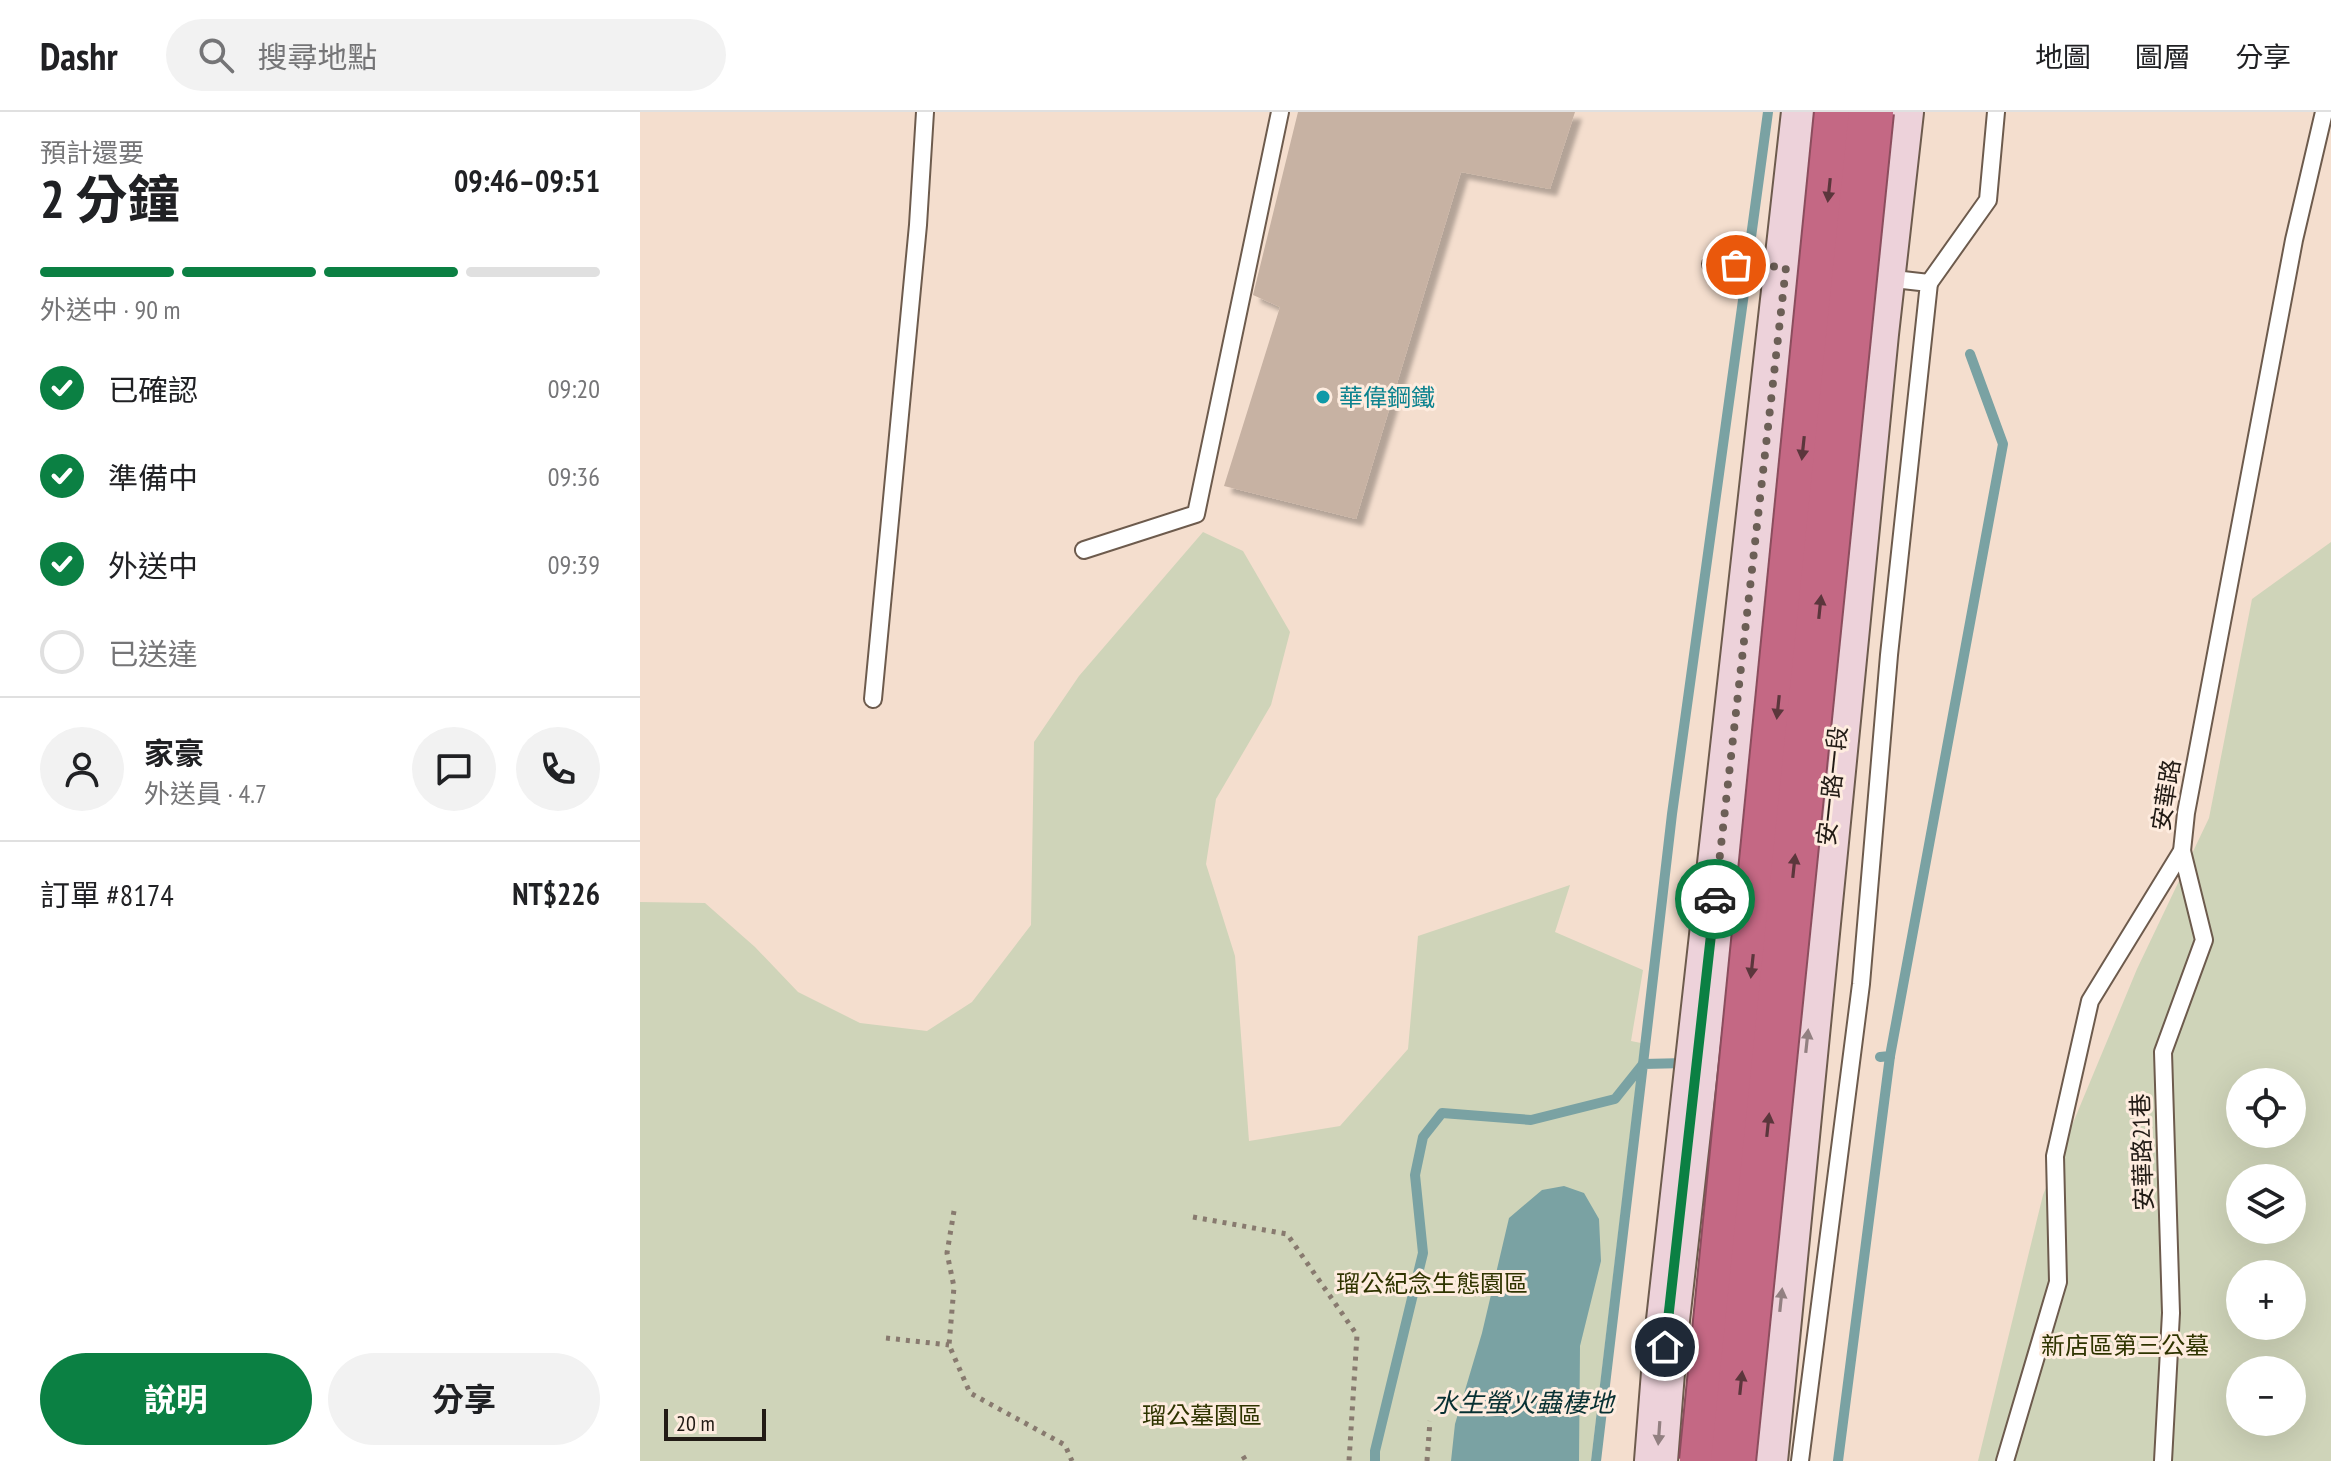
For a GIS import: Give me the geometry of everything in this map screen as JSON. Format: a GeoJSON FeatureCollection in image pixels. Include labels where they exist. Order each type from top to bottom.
{"type":"FeatureCollection","features":[{"type":"Feature","properties":{"kind":"highway"},"geometry":{"type":"LineString","coordinates":[[1702,1461],[1837,112]]}},
{"type":"Feature","properties":{"kind":"highway"},"geometry":{"type":"LineString","coordinates":[[1733,1461],[1871,112]]}},
{"type":"Feature","properties":{"kind":"street"},"geometry":{"type":"LineString","coordinates":[[1656,1461],[1667,1331],[1803,112]]}},
{"type":"Feature","properties":{"kind":"street","name":"安一路一段"},"geometry":{"type":"LineString","coordinates":[[1766,1461],[1877,334],[1902,112]]}},
{"type":"Feature","properties":{"kind":"street"},"geometry":{"type":"LineString","coordinates":[[1786,267],[1883,278]]}},
{"type":"Feature","properties":{"kind":"lane"},"geometry":{"type":"LineString","coordinates":[[873,699],[916,241],[925,112]]}},
{"type":"Feature","properties":{"kind":"lane"},"geometry":{"type":"LineString","coordinates":[[1084,550],[1196,514],[1280,112]]}},
{"type":"Feature","properties":{"kind":"lane"},"geometry":{"type":"LineString","coordinates":[[1800,1461],[1861,984],[1889,655],[1929,283],[1988,200],[1996,112]]}},
{"type":"Feature","properties":{"kind":"lane","name":"安華路"},"geometry":{"type":"LineString","coordinates":[[2005,1461],[2058,1282],[2055,1156],[2090,1001],[2182,851],[2186,813],[2288,271],[2324,112]]}},
{"type":"Feature","properties":{"kind":"lane"},"geometry":{"type":"LineString","coordinates":[[1711,264],[1786,267]]}},
{"type":"Feature","properties":{"kind":"lane"},"geometry":{"type":"LineString","coordinates":[[1883,278],[1929,283]]}},
{"type":"Feature","properties":{"kind":"lane","name":"安華路21巷"},"geometry":{"type":"LineString","coordinates":[[2163,1461],[2171,1313],[2163,1052],[2204,940],[2182,851]]}},
{"type":"Feature","properties":{"kind":"path"},"geometry":{"type":"LineString","coordinates":[[954,1211],[947,1253],[954,1287],[949,1345],[970,1393],[1065,1445],[1072,1461]]}},
{"type":"Feature","properties":{"kind":"path"},"geometry":{"type":"LineString","coordinates":[[1193,1217],[1287,1234],[1357,1335],[1349,1461]]}},
{"type":"Feature","properties":{"kind":"path"},"geometry":{"type":"LineString","coordinates":[[886,1338],[949,1345]]}},
{"type":"Feature","properties":{"kind":"path"},"geometry":{"type":"LineString","coordinates":[[1427,1461],[1430,1421]]}},
{"type":"Feature","properties":{"kind":"green space"},"geometry":{"type":"Polygon","coordinates":[[[1203,532],[1243,551],[1290,632],[1271,705],[1216,799],[1206,864],[1235,956],[1249,1141],[1340,1126],[1408,1049],[1418,936],[1570,885],[1555,932],[1643,970],[1631,1041],[1641,1043],[1591,1461],[640,1461],[640,902],[705,903],[755,947],[798,992],[860,1023],[927,1031],[972,1002],[1031,925],[1034,742],[1079,676],[1203,532]]]}},
{"type":"Feature","properties":{"kind":"green space","name":"新店區第三公墓"},"geometry":{"type":"Polygon","coordinates":[[[2331,542],[2331,1461],[1978,1461],[2043,1195],[2137,969],[2209,818],[2252,599],[2331,542]]]}},
{"type":"Feature","properties":{"kind":"water","name":"水生螢火蟲棲地"},"geometry":{"type":"Polygon","coordinates":[[[1564,1186],[1584,1193],[1599,1219],[1601,1261],[1580,1346],[1579,1461],[1451,1461],[1455,1424],[1482,1333],[1509,1218],[1542,1190],[1564,1186]]]}},
{"type":"Feature","properties":{"kind":"building","name":"華偉鋼鐵"},"geometry":{"type":"Polygon","coordinates":[[[1298,112],[1575,112],[1550,189],[1461,172],[1356,519],[1224,486],[1280,307],[1253,295],[1298,112]]]}},
{"type":"Feature","properties":{"kind":"waterway"},"geometry":{"type":"LineString","coordinates":[[1751,237],[1768,112]]}},
{"type":"Feature","properties":{"kind":"waterway"},"geometry":{"type":"LineString","coordinates":[[1375,1461],[1423,1253],[1415,1175],[1423,1137],[1442,1113],[1531,1120],[1615,1099],[1643,1064],[1672,814],[1744,293]]}},
{"type":"Feature","properties":{"kind":"waterway"},"geometry":{"type":"LineString","coordinates":[[1880,1057],[1890,1056],[2003,444],[1970,354]]}},
{"type":"Feature","properties":{"kind":"waterway"},"geometry":{"type":"LineString","coordinates":[[1838,1461],[1890,1056]]}},
{"type":"Feature","properties":{"kind":"waterway"},"geometry":{"type":"LineString","coordinates":[[1596,1461],[1643,1064],[1686,1063]]}},
{"type":"Feature","properties":{"kind":"way so far"},"geometry":{"type":"LineString","coordinates":[[1715,899],[1786,267],[1736,265]]}},
{"type":"Feature","properties":{"kind":"place","name":"華偉鋼鐵"},"geometry":{"type":"Point","coordinates":[1323,397]}},
{"type":"Feature","properties":{"kind":"route"},"geometry":{"type":"LineString","coordinates":[[1665,1347],[1715,899]]}},
{"type":"Feature","properties":{"kind":"park label","name":"瑠公紀念生態園區"},"geometry":{"type":"Point","coordinates":[1432,1283]}},
{"type":"Feature","properties":{"kind":"park label","name":"瑠公墓園區"},"geometry":{"type":"Point","coordinates":[1202,1415]}}]}
